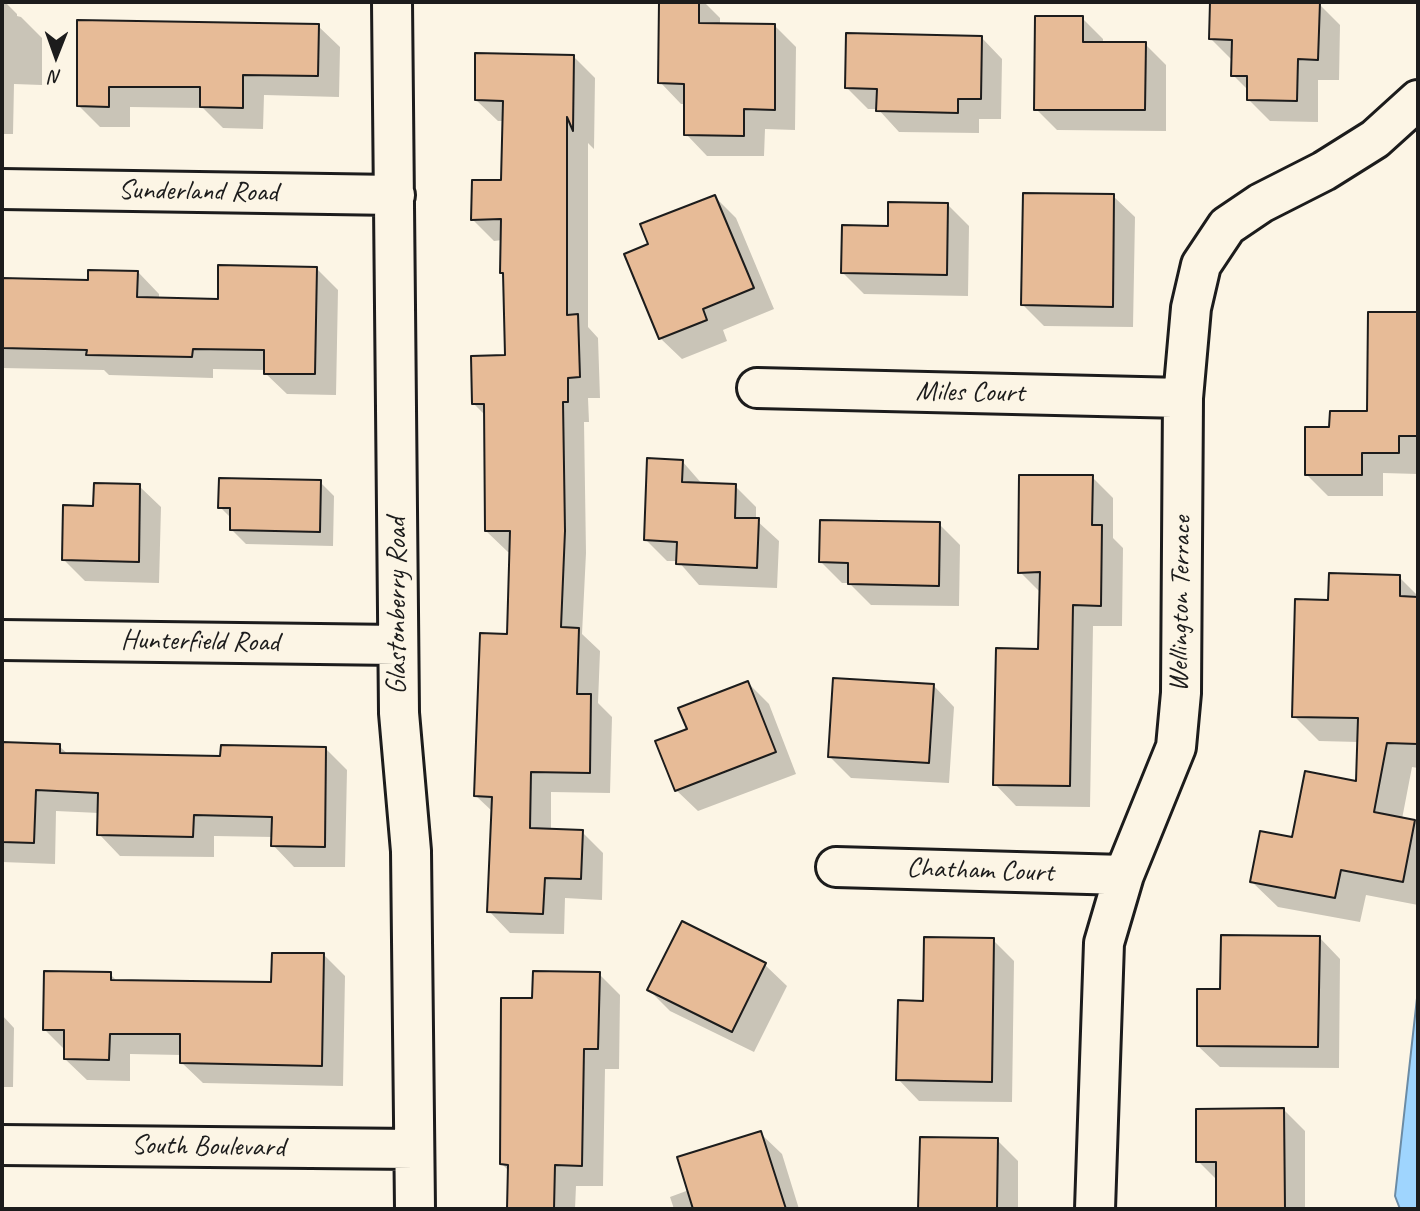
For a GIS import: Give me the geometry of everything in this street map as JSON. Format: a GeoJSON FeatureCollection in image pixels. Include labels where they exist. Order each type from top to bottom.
{"type":"FeatureCollection","features":[{"type":"Feature","properties":{"kind":"street","name":"Glastonberry Road"},"geometry":{"type":"LineString","coordinates":[[392,2],[398,713],[411,851],[415,1209]]}},
{"type":"Feature","properties":{"kind":"street","name":"Wellington Terrace"},"geometry":{"type":"LineString","coordinates":[[1095,1209],[1104,943],[1124,875],[1176,747],[1181,693],[1183,398],[1191,308],[1201,265],[1227,226],[1261,203],[1324,171],[1375,139],[1418,100]]}},
{"type":"Feature","properties":{"kind":"street","name":"Sunderland Road"},"geometry":{"type":"LineString","coordinates":[[2,189],[395,195]]}},
{"type":"Feature","properties":{"kind":"street","name":"Miles Court"},"geometry":{"type":"LineString","coordinates":[[757,388],[1183,398]]}},
{"type":"Feature","properties":{"kind":"street","name":"Hunterfield Road"},"geometry":{"type":"LineString","coordinates":[[2,640],[398,645]]}},
{"type":"Feature","properties":{"kind":"street","name":"Chatham Court"},"geometry":{"type":"LineString","coordinates":[[836,867],[1124,875]]}},
{"type":"Feature","properties":{"kind":"street","name":"South Boulevard"},"geometry":{"type":"LineString","coordinates":[[2,1145],[414,1149]]}},
{"type":"Feature","properties":{"kind":"water"},"geometry":{"type":"Polygon","coordinates":[[[1418,989],[1418,1209],[1400,1209],[1395,1196],[1418,989]]]}},
{"type":"Feature","properties":{"kind":"building"},"geometry":{"type":"Polygon","coordinates":[[[659,2],[699,2],[699,23],[775,24],[775,110],[744,109],[744,136],[684,135],[684,84],[658,83],[659,2]]]}},
{"type":"Feature","properties":{"kind":"building"},"geometry":{"type":"Polygon","coordinates":[[[1210,2],[1320,2],[1318,60],[1298,59],[1297,101],[1247,100],[1247,76],[1231,76],[1232,40],[1209,39],[1210,2]]]}},
{"type":"Feature","properties":{"kind":"building"},"geometry":{"type":"Polygon","coordinates":[[[1035,16],[1083,16],[1083,42],[1146,42],[1145,110],[1034,110],[1035,16]]]}},
{"type":"Feature","properties":{"kind":"building"},"geometry":{"type":"Polygon","coordinates":[[[77,20],[319,24],[318,76],[243,75],[243,108],[200,107],[200,87],[109,87],[109,107],[77,106],[77,20]]]}},
{"type":"Feature","properties":{"kind":"building"},"geometry":{"type":"Polygon","coordinates":[[[846,33],[982,36],[981,99],[958,99],[958,113],[876,111],[877,89],[845,88],[846,33]]]}},
{"type":"Feature","properties":{"kind":"building"},"geometry":{"type":"Polygon","coordinates":[[[475,53],[574,55],[573,131],[567,117],[567,315],[578,314],[580,377],[568,378],[568,402],[563,402],[565,531],[561,627],[579,628],[577,694],[591,694],[590,773],[531,772],[530,828],[583,830],[581,879],[545,878],[543,914],[487,912],[492,797],[474,796],[480,633],[507,634],[510,531],[485,531],[484,404],[472,404],[471,356],[505,355],[503,273],[500,273],[501,219],[471,220],[472,180],[501,180],[503,101],[475,100],[475,53]]]}},
{"type":"Feature","properties":{"kind":"building"},"geometry":{"type":"Polygon","coordinates":[[[1023,193],[1114,194],[1113,307],[1021,305],[1023,193]]]}},
{"type":"Feature","properties":{"kind":"building"},"geometry":{"type":"Polygon","coordinates":[[[715,195],[754,288],[703,309],[707,320],[659,339],[624,254],[648,244],[640,224],[715,195]]]}},
{"type":"Feature","properties":{"kind":"building"},"geometry":{"type":"Polygon","coordinates":[[[888,202],[948,203],[947,275],[841,273],[842,225],[888,226],[888,202]]]}},
{"type":"Feature","properties":{"kind":"building"},"geometry":{"type":"Polygon","coordinates":[[[218,265],[317,267],[315,374],[264,374],[264,350],[193,349],[192,357],[86,355],[87,350],[2,348],[2,278],[88,280],[88,270],[138,271],[137,297],[218,299],[218,265]]]}},
{"type":"Feature","properties":{"kind":"building"},"geometry":{"type":"Polygon","coordinates":[[[1368,312],[1418,312],[1418,436],[1399,436],[1399,453],[1362,453],[1362,475],[1305,475],[1305,427],[1329,427],[1330,411],[1367,411],[1368,312]]]}},
{"type":"Feature","properties":{"kind":"building"},"geometry":{"type":"Polygon","coordinates":[[[647,458],[683,460],[682,482],[736,484],[735,518],[759,518],[757,568],[676,564],[677,542],[644,540],[647,458]]]}},
{"type":"Feature","properties":{"kind":"building"},"geometry":{"type":"Polygon","coordinates":[[[1019,475],[1093,475],[1092,525],[1102,525],[1101,606],[1073,605],[1070,786],[993,785],[996,648],[1038,649],[1040,572],[1018,573],[1019,475]]]}},
{"type":"Feature","properties":{"kind":"building"},"geometry":{"type":"Polygon","coordinates":[[[219,478],[321,480],[320,532],[230,530],[230,508],[218,508],[219,478]]]}},
{"type":"Feature","properties":{"kind":"building"},"geometry":{"type":"Polygon","coordinates":[[[94,483],[140,484],[139,562],[62,560],[63,505],[93,506],[94,483]]]}},
{"type":"Feature","properties":{"kind":"building"},"geometry":{"type":"Polygon","coordinates":[[[820,520],[940,522],[939,586],[848,584],[848,563],[819,562],[820,520]]]}},
{"type":"Feature","properties":{"kind":"building"},"geometry":{"type":"Polygon","coordinates":[[[1329,573],[1400,575],[1400,596],[1418,597],[1418,744],[1387,743],[1374,812],[1415,820],[1403,882],[1341,870],[1335,898],[1250,882],[1260,831],[1292,837],[1305,771],[1356,781],[1358,718],[1292,717],[1295,599],[1328,600],[1329,573]]]}},
{"type":"Feature","properties":{"kind":"building"},"geometry":{"type":"Polygon","coordinates":[[[833,678],[934,684],[929,763],[828,757],[833,678]]]}},
{"type":"Feature","properties":{"kind":"building"},"geometry":{"type":"Polygon","coordinates":[[[748,681],[776,752],[675,791],[655,741],[687,729],[678,708],[748,681]]]}},
{"type":"Feature","properties":{"kind":"building"},"geometry":{"type":"Polygon","coordinates":[[[2,742],[60,744],[60,753],[220,756],[221,745],[326,747],[325,847],[271,846],[272,817],[194,815],[193,837],[97,835],[98,793],[36,790],[34,843],[2,842],[2,742]]]}},
{"type":"Feature","properties":{"kind":"building"},"geometry":{"type":"Polygon","coordinates":[[[682,921],[766,963],[732,1032],[647,990],[682,921]]]}},
{"type":"Feature","properties":{"kind":"building"},"geometry":{"type":"Polygon","coordinates":[[[1221,935],[1320,936],[1318,1047],[1197,1046],[1197,989],[1220,989],[1221,935]]]}},
{"type":"Feature","properties":{"kind":"building"},"geometry":{"type":"Polygon","coordinates":[[[924,937],[994,938],[992,1082],[896,1080],[898,1000],[923,1001],[924,937]]]}},
{"type":"Feature","properties":{"kind":"building"},"geometry":{"type":"Polygon","coordinates":[[[272,953],[324,953],[322,1066],[180,1063],[180,1034],[110,1034],[109,1060],[64,1059],[64,1030],[43,1030],[44,971],[111,972],[111,980],[271,982],[272,953]]]}},
{"type":"Feature","properties":{"kind":"building"},"geometry":{"type":"Polygon","coordinates":[[[533,971],[600,972],[598,1049],[584,1049],[582,1166],[555,1165],[554,1209],[507,1209],[508,1165],[500,1164],[501,998],[532,998],[533,971]]]}},
{"type":"Feature","properties":{"kind":"building"},"geometry":{"type":"Polygon","coordinates":[[[1284,1108],[1285,1209],[1216,1209],[1216,1162],[1196,1162],[1196,1109],[1284,1108]]]}},
{"type":"Feature","properties":{"kind":"building"},"geometry":{"type":"Polygon","coordinates":[[[761,1131],[786,1209],[693,1209],[677,1157],[761,1131]]]}},
{"type":"Feature","properties":{"kind":"building"},"geometry":{"type":"Polygon","coordinates":[[[920,1137],[998,1138],[997,1209],[918,1209],[920,1137]]]}}]}
